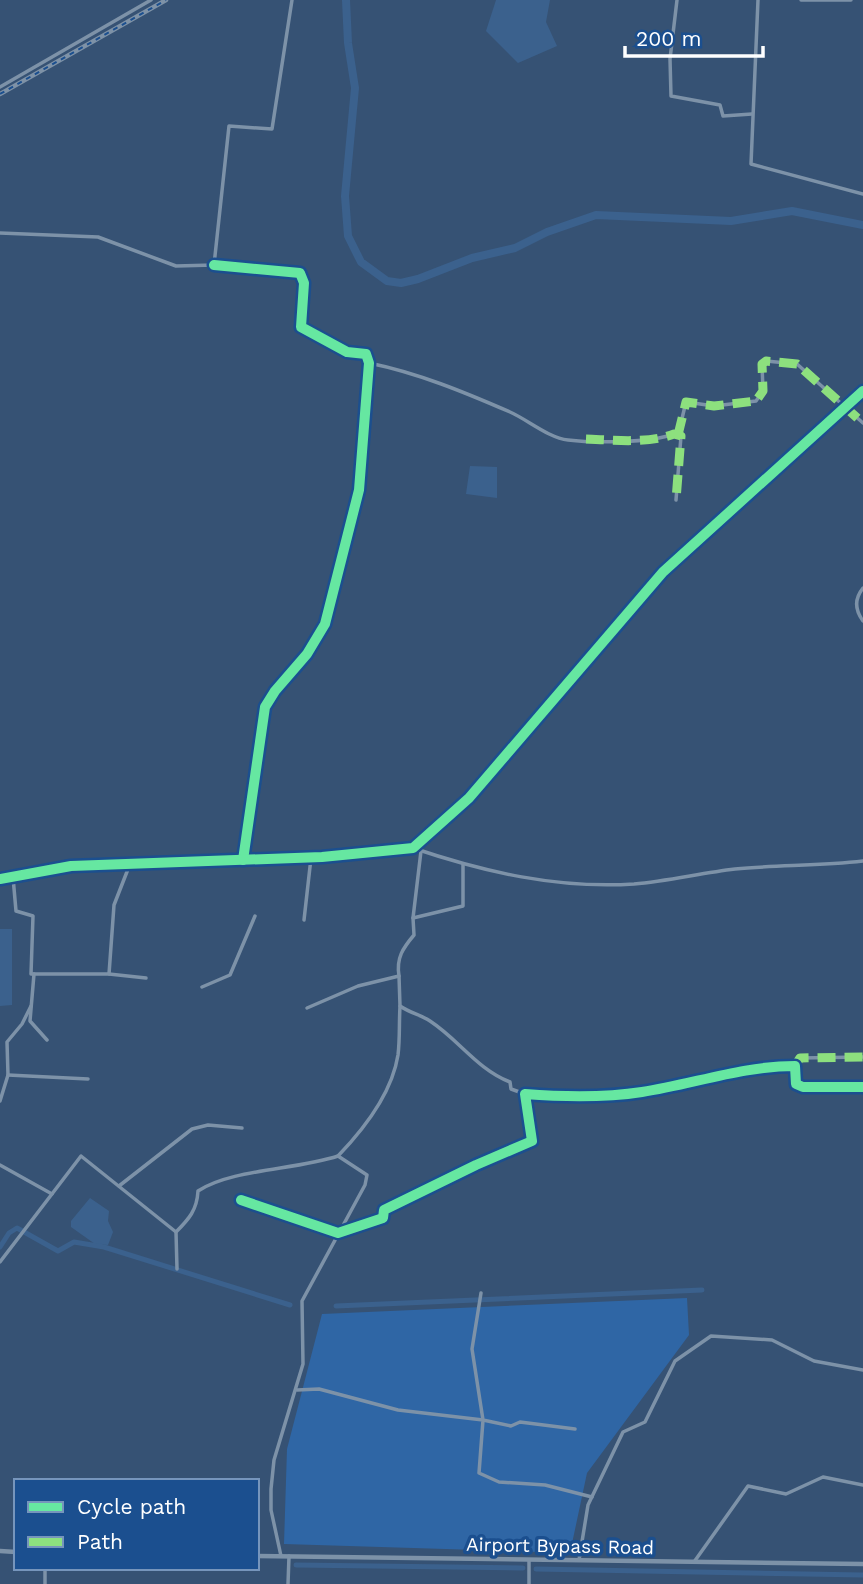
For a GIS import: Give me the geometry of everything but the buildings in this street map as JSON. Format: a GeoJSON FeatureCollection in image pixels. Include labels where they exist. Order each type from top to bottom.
{"type":"FeatureCollection","features":[{"type":"Feature","properties":{"kind":"street"},"geometry":{"type":"LineString","coordinates":[[0,87],[151,0]]}},
{"type":"Feature","properties":{"kind":"street"},"geometry":{"type":"LineString","coordinates":[[214,265],[218,259],[229,127],[272,129],[292,0]]}},
{"type":"Feature","properties":{"kind":"street"},"geometry":{"type":"LineString","coordinates":[[677,0],[670,59],[671,96],[720,105],[723,116],[752,114]]}},
{"type":"Feature","properties":{"kind":"street"},"geometry":{"type":"LineString","coordinates":[[758,0],[751,164],[863,194]]}},
{"type":"Feature","properties":{"kind":"street"},"geometry":{"type":"LineString","coordinates":[[801,0],[850,0]]}},
{"type":"Feature","properties":{"kind":"street"},"geometry":{"type":"LineString","coordinates":[[0,233],[98,237],[176,267],[214,265],[300,273],[304,283],[301,327],[347,352],[366,354],[369,363],[359,491],[325,624],[307,654],[265,707],[243,860]]}},
{"type":"Feature","properties":{"kind":"street"},"geometry":{"type":"LineString","coordinates":[[677,435],[686,402],[713,406],[756,401],[763,391],[762,365],[766,361],[797,364],[843,408],[863,423]]}},
{"type":"Feature","properties":{"kind":"street"},"geometry":{"type":"LineString","coordinates":[[369,363],[409,371],[513,413],[566,440],[624,441],[681,436],[676,500]]}},
{"type":"Feature","properties":{"kind":"street"},"geometry":{"type":"LineString","coordinates":[[413,848],[469,798],[663,572],[863,391]]}},
{"type":"Feature","properties":{"kind":"street"},"geometry":{"type":"LineString","coordinates":[[863,588],[857,598],[856,607],[863,621]]}},
{"type":"Feature","properties":{"kind":"street"},"geometry":{"type":"LineString","coordinates":[[0,879],[71,866],[310,858],[413,848],[482,871],[550,881],[634,884],[737,869],[863,861]]}},
{"type":"Feature","properties":{"kind":"street"},"geometry":{"type":"LineString","coordinates":[[177,1269],[176,1231],[192,1214],[197,1205],[198,1192],[214,1180],[312,1165],[338,1156],[364,1129],[383,1095],[397,1057],[400,1006],[397,965],[402,950],[414,934],[421,850]]}},
{"type":"Feature","properties":{"kind":"street"},"geometry":{"type":"LineString","coordinates":[[304,920],[310,858]]}},
{"type":"Feature","properties":{"kind":"street"},"geometry":{"type":"LineString","coordinates":[[109,974],[114,905],[130,864]]}},
{"type":"Feature","properties":{"kind":"street"},"geometry":{"type":"LineString","coordinates":[[414,918],[463,906],[463,864]]}},
{"type":"Feature","properties":{"kind":"street"},"geometry":{"type":"LineString","coordinates":[[13,876],[16,911],[33,916],[31,974],[109,974],[146,978]]}},
{"type":"Feature","properties":{"kind":"street"},"geometry":{"type":"LineString","coordinates":[[202,987],[230,975],[255,916]]}},
{"type":"Feature","properties":{"kind":"street"},"geometry":{"type":"LineString","coordinates":[[34,974],[30,1021],[47,1040]]}},
{"type":"Feature","properties":{"kind":"street"},"geometry":{"type":"LineString","coordinates":[[307,1008],[358,986],[399,976]]}},
{"type":"Feature","properties":{"kind":"street"},"geometry":{"type":"LineString","coordinates":[[0,1101],[8,1075],[7,1042],[22,1024],[31,1006]]}},
{"type":"Feature","properties":{"kind":"street"},"geometry":{"type":"LineString","coordinates":[[400,1006],[413,1015],[429,1020],[468,1057],[495,1076],[510,1082],[512,1089],[525,1094],[575,1098],[641,1092],[718,1075],[795,1066]]}},
{"type":"Feature","properties":{"kind":"street"},"geometry":{"type":"LineString","coordinates":[[863,1057],[800,1058],[795,1066],[795,1080],[803,1087],[863,1087]]}},
{"type":"Feature","properties":{"kind":"street"},"geometry":{"type":"LineString","coordinates":[[8,1075],[88,1079]]}},
{"type":"Feature","properties":{"kind":"street"},"geometry":{"type":"LineString","coordinates":[[241,1200],[338,1233],[383,1219],[384,1210],[532,1141],[525,1094]]}},
{"type":"Feature","properties":{"kind":"street"},"geometry":{"type":"LineString","coordinates":[[119,1186],[192,1129],[208,1125],[242,1128]]}},
{"type":"Feature","properties":{"kind":"street"},"geometry":{"type":"LineString","coordinates":[[0,1262],[80,1156],[176,1231]]}},
{"type":"Feature","properties":{"kind":"street"},"geometry":{"type":"LineString","coordinates":[[281,1556],[271,1510],[274,1460],[305,1351],[302,1301],[365,1185],[367,1175],[338,1156]]}},
{"type":"Feature","properties":{"kind":"street"},"geometry":{"type":"LineString","coordinates":[[0,1165],[52,1194]]}},
{"type":"Feature","properties":{"kind":"street"},"geometry":{"type":"LineString","coordinates":[[481,1293],[472,1349],[483,1420],[479,1473],[499,1482],[545,1485],[592,1497]]}},
{"type":"Feature","properties":{"kind":"street"},"geometry":{"type":"LineString","coordinates":[[579,1560],[592,1497],[623,1432],[645,1422],[675,1361],[711,1336],[772,1340],[814,1360],[863,1370]]}},
{"type":"Feature","properties":{"kind":"street"},"geometry":{"type":"LineString","coordinates":[[296,1390],[319,1389],[398,1410],[511,1426],[520,1422],[575,1429]]}},
{"type":"Feature","properties":{"kind":"street"},"geometry":{"type":"LineString","coordinates":[[694,1562],[748,1486],[786,1494],[823,1477],[863,1485]]}},
{"type":"Feature","properties":{"kind":"street","name":"Airport Bypass Road"},"geometry":{"type":"LineString","coordinates":[[259,1556],[863,1564]]}},
{"type":"Feature","properties":{"kind":"street"},"geometry":{"type":"LineString","coordinates":[[288,1584],[289,1556]]}},
{"type":"Feature","properties":{"kind":"street"},"geometry":{"type":"LineString","coordinates":[[529,1560],[529,1584]]}},
{"type":"Feature","properties":{"kind":"shaded area"},"geometry":{"type":"Polygon","coordinates":[[[496,0],[550,0],[546,22],[557,46],[518,63],[486,31],[496,0]]]}},
{"type":"Feature","properties":{"kind":"shaded area"},"geometry":{"type":"Polygon","coordinates":[[[470,466],[497,467],[497,498],[466,494],[470,466]]]}},
{"type":"Feature","properties":{"kind":"shaded area"},"geometry":{"type":"Polygon","coordinates":[[[0,929],[12,929],[12,1005],[0,1006],[0,929]]]}},
{"type":"Feature","properties":{"kind":"shaded area"},"geometry":{"type":"Polygon","coordinates":[[[90,1198],[109,1211],[108,1221],[113,1232],[108,1245],[95,1244],[71,1227],[71,1221],[90,1198]]]}},
{"type":"Feature","properties":{"kind":"shaded area"},"geometry":{"type":"Polygon","coordinates":[[[687,1298],[689,1335],[587,1473],[570,1553],[284,1544],[287,1449],[322,1314],[687,1298]]]}},
{"type":"Feature","properties":{"kind":"waterway"},"geometry":{"type":"LineString","coordinates":[[346,0],[348,43],[355,88],[345,196],[348,236],[361,262],[387,281],[401,283],[418,279],[472,258],[515,248],[547,232],[596,215],[731,221],[792,211],[863,225]]}},
{"type":"Feature","properties":{"kind":"waterway"},"geometry":{"type":"LineString","coordinates":[[0,1247],[9,1233],[17,1228],[58,1251],[74,1242],[104,1247],[290,1305]]}},
{"type":"Feature","properties":{"kind":"waterway"},"geometry":{"type":"LineString","coordinates":[[336,1306],[702,1290]]}},
{"type":"Feature","properties":{"kind":"waterway"},"geometry":{"type":"LineString","coordinates":[[296,1565],[523,1568]]}},
{"type":"Feature","properties":{"kind":"waterway"},"geometry":{"type":"LineString","coordinates":[[536,1569],[863,1575]]}},
{"type":"Feature","properties":{"kind":"railway"},"geometry":{"type":"LineString","coordinates":[[0,94],[166,0]]}},
{"type":"Feature","properties":{"kind":"marked path"},"geometry":{"type":"LineString","coordinates":[[678,435],[686,402],[714,406],[756,401],[763,391],[762,364],[766,361],[797,364],[863,423]]}},
{"type":"Feature","properties":{"kind":"marked path"},"geometry":{"type":"LineString","coordinates":[[586,439],[630,441],[674,434],[681,436],[676,500]]}},
{"type":"Feature","properties":{"kind":"marked path"},"geometry":{"type":"LineString","coordinates":[[795,1066],[800,1058],[863,1057]]}},
{"type":"Feature","properties":{"kind":"cycle path"},"geometry":{"type":"LineString","coordinates":[[214,265],[300,273],[304,283],[301,327],[347,352],[366,354],[369,363],[359,490],[325,624],[307,654],[265,707],[243,860]]}},
{"type":"Feature","properties":{"kind":"cycle path"},"geometry":{"type":"LineString","coordinates":[[0,879],[71,866],[322,857],[413,848],[469,798],[663,572],[863,391]]}},
{"type":"Feature","properties":{"kind":"cycle path"},"geometry":{"type":"LineString","coordinates":[[241,1200],[338,1233],[383,1218],[384,1210],[532,1141],[525,1094],[627,1094],[756,1069],[795,1066],[796,1084],[803,1087],[863,1087]]}}]}
